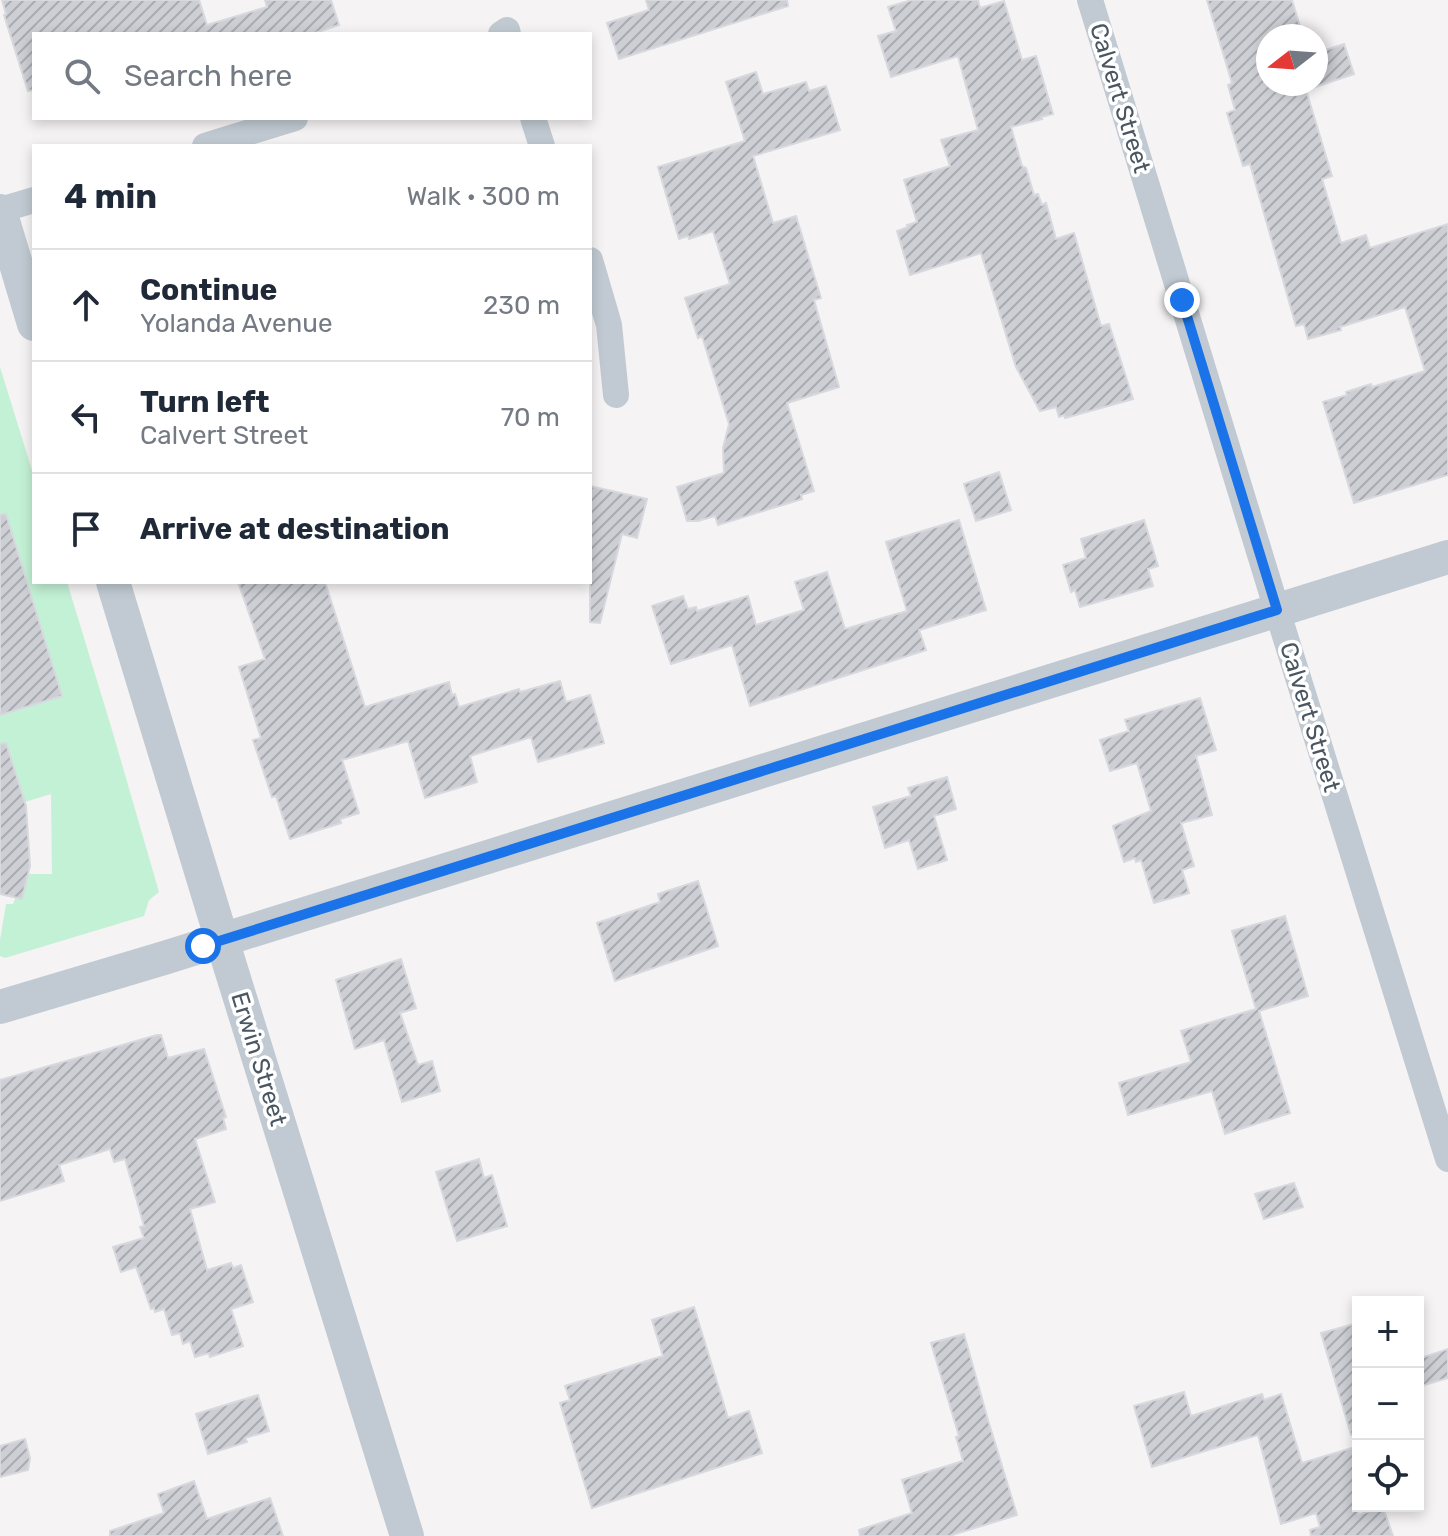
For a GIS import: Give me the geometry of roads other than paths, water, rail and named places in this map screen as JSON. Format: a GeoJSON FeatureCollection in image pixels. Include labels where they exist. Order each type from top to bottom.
{"type":"FeatureCollection","features":[{"type":"Feature","properties":{"kind":"street","name":"Calvert Street"},"geometry":{"type":"LineString","coordinates":[[1090,0],[1448,1159]]}},
{"type":"Feature","properties":{"kind":"street"},"geometry":{"type":"LineString","coordinates":[[211,144],[289,120]]}},
{"type":"Feature","properties":{"kind":"street"},"geometry":{"type":"LineString","coordinates":[[534,120],[541,144]]}},
{"type":"Feature","properties":{"kind":"street"},"geometry":{"type":"LineString","coordinates":[[32,201],[0,211],[32,317]]}},
{"type":"Feature","properties":{"kind":"street"},"geometry":{"type":"LineString","coordinates":[[592,267],[609,325],[616,395]]}},
{"type":"Feature","properties":{"kind":"street"},"geometry":{"type":"LineString","coordinates":[[0,1007],[1448,557]]}},
{"type":"Feature","properties":{"kind":"street","name":"Erwin Street"},"geometry":{"type":"LineString","coordinates":[[114,584],[407,1536]]}}]}
